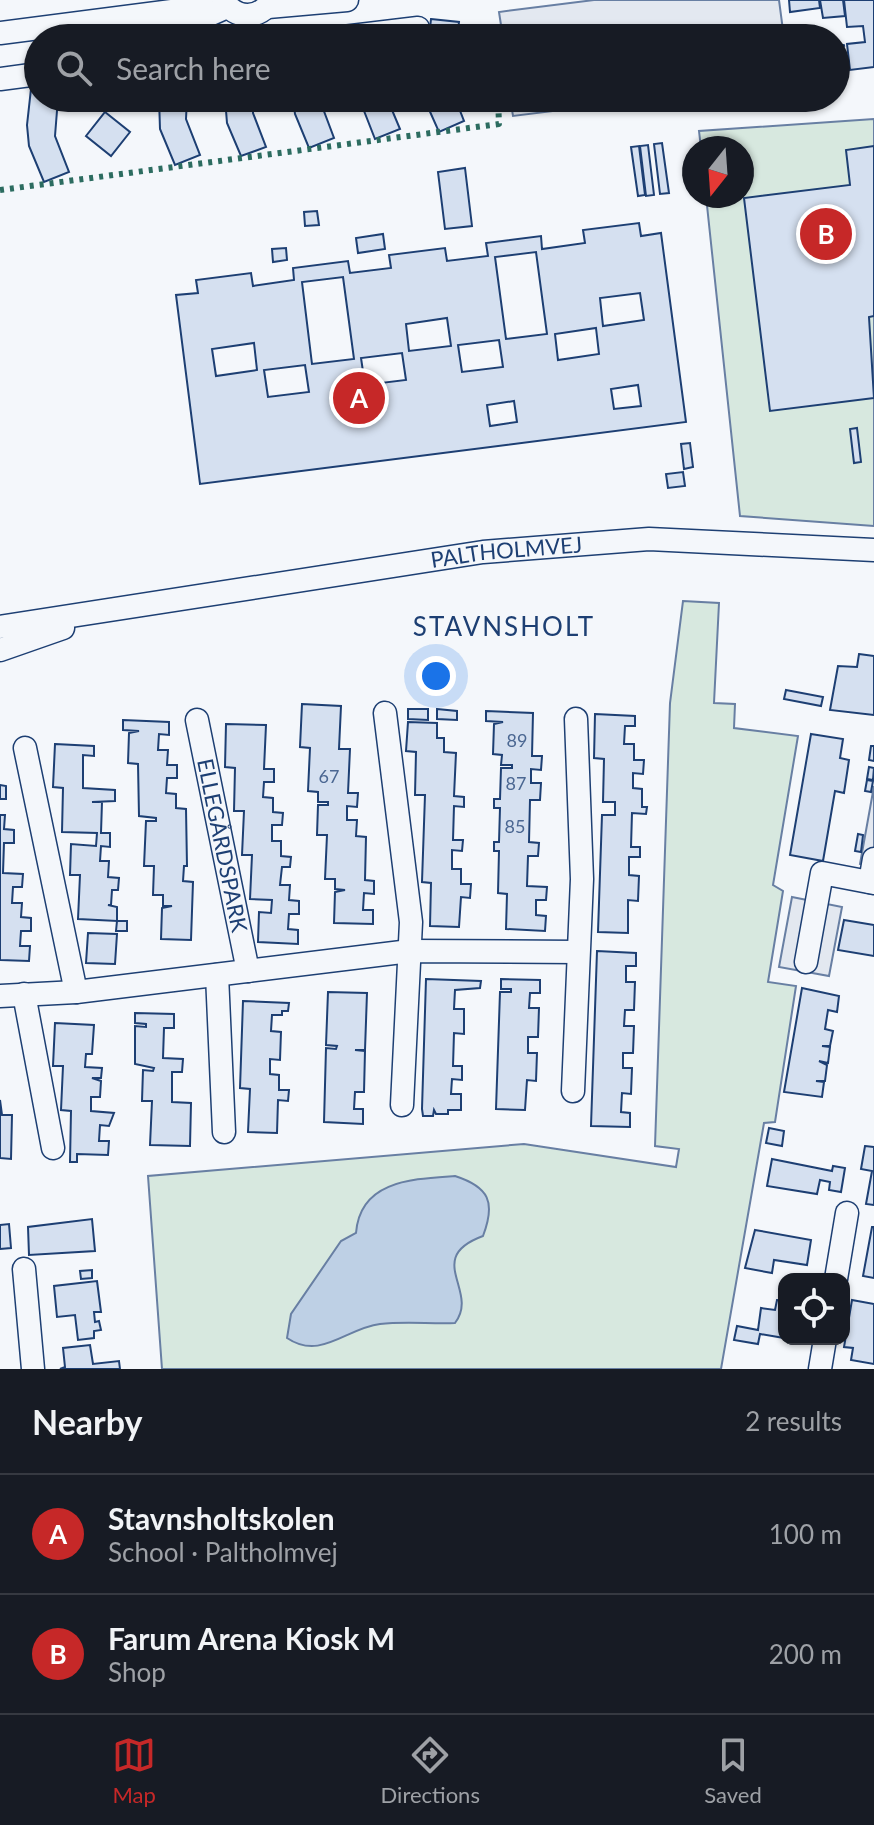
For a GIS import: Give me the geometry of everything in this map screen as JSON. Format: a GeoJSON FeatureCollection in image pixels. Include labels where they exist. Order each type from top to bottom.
{"type":"FeatureCollection","features":[{"type":"Feature","properties":{"kind":"street"},"geometry":{"type":"LineString","coordinates":[[126,24],[179,10],[202,0]]}},
{"type":"Feature","properties":{"kind":"street"},"geometry":{"type":"LineString","coordinates":[[180,24],[191,23],[225,3],[245,16],[270,3],[347,0]]}},
{"type":"Feature","properties":{"kind":"street"},"geometry":{"type":"LineString","coordinates":[[0,33],[24,33]]}},
{"type":"Feature","properties":{"kind":"street"},"geometry":{"type":"LineString","coordinates":[[0,47],[24,44]]}},
{"type":"Feature","properties":{"kind":"street"},"geometry":{"type":"LineString","coordinates":[[0,79],[24,76]]}},
{"type":"Feature","properties":{"kind":"street","name":"PALTHOLMVEJ"},"geometry":{"type":"LineString","coordinates":[[0,627],[483,552],[649,539],[874,550]]}},
{"type":"Feature","properties":{"kind":"street","name":"PALTHOLMVEJ"},"geometry":{"type":"LineString","coordinates":[[0,650],[54,630],[143,606]]}},
{"type":"Feature","properties":{"kind":"street"},"geometry":{"type":"LineString","coordinates":[[385,713],[411,922],[402,1105]]}},
{"type":"Feature","properties":{"kind":"street"},"geometry":{"type":"LineString","coordinates":[[573,1091],[582,879],[576,719]]}},
{"type":"Feature","properties":{"kind":"street","name":"ELLEGÅRDSPARK"},"geometry":{"type":"LineString","coordinates":[[197,720],[248,971]]}},
{"type":"Feature","properties":{"kind":"street"},"geometry":{"type":"LineString","coordinates":[[25,748],[76,992]]}},
{"type":"Feature","properties":{"kind":"street"},"geometry":{"type":"LineString","coordinates":[[806,962],[822,873],[872,882],[874,859]]}},
{"type":"Feature","properties":{"kind":"street"},"geometry":{"type":"LineString","coordinates":[[0,996],[76,992],[410,951],[578,952]]}},
{"type":"Feature","properties":{"kind":"street"},"geometry":{"type":"LineString","coordinates":[[217,975],[224,1132]]}},
{"type":"Feature","properties":{"kind":"street"},"geometry":{"type":"LineString","coordinates":[[24,994],[53,1148]]}},
{"type":"Feature","properties":{"kind":"street"},"geometry":{"type":"LineString","coordinates":[[837,1273],[847,1213]]}},
{"type":"Feature","properties":{"kind":"street"},"geometry":{"type":"LineString","coordinates":[[24,1269],[33,1369]]}},
{"type":"Feature","properties":{"kind":"street"},"geometry":{"type":"LineString","coordinates":[[820,1369],[824,1345]]}},
{"type":"Feature","properties":{"kind":"shaded area"},"geometry":{"type":"Polygon","coordinates":[[[594,0],[779,0],[782,24],[501,24],[499,12],[594,0]]]}},
{"type":"Feature","properties":{"kind":"shaded area"},"geometry":{"type":"Polygon","coordinates":[[[512,112],[545,112],[513,116],[512,112]]]}},
{"type":"Feature","properties":{"kind":"shaded area"},"geometry":{"type":"Polygon","coordinates":[[[874,119],[874,526],[740,516],[707,208],[754,208],[754,136],[700,136],[699,131],[874,119]]]}},
{"type":"Feature","properties":{"kind":"shaded area"},"geometry":{"type":"Polygon","coordinates":[[[683,601],[719,603],[714,703],[735,704],[734,728],[798,736],[773,885],[783,891],[768,982],[796,986],[775,1122],[764,1123],[721,1369],[162,1369],[148,1176],[524,1144],[676,1167],[679,1149],[655,1146],[670,703],[683,601]]]}},
{"type":"Feature","properties":{"kind":"shaded area"},"geometry":{"type":"Polygon","coordinates":[[[874,786],[874,867],[860,864],[874,786]]]}},
{"type":"Feature","properties":{"kind":"shaded area"},"geometry":{"type":"Polygon","coordinates":[[[792,897],[842,907],[829,976],[779,967],[792,897]]]}},
{"type":"Feature","properties":{"kind":"water"},"geometry":{"type":"Polygon","coordinates":[[[455,1176],[482,1191],[487,1197],[489,1214],[483,1236],[457,1254],[454,1265],[461,1311],[455,1323],[380,1324],[311,1346],[287,1338],[291,1314],[341,1241],[356,1233],[367,1202],[378,1192],[406,1181],[455,1176]]]}},
{"type":"Feature","properties":{"kind":"building"},"geometry":{"type":"Polygon","coordinates":[[[789,0],[819,0],[820,8],[790,12],[789,0]]]}},
{"type":"Feature","properties":{"kind":"building"},"geometry":{"type":"Polygon","coordinates":[[[820,0],[843,0],[845,16],[823,18],[820,0]]]}},
{"type":"Feature","properties":{"kind":"building"},"geometry":{"type":"Polygon","coordinates":[[[844,0],[874,0],[874,67],[850,70],[850,44],[865,42],[863,26],[847,24],[844,0]]]}},
{"type":"Feature","properties":{"kind":"building"},"geometry":{"type":"Polygon","coordinates":[[[431,19],[459,22],[459,24],[430,24],[431,19]]]}},
{"type":"Feature","properties":{"kind":"building"},"geometry":{"type":"Polygon","coordinates":[[[28,112],[57,112],[55,136],[69,172],[44,182],[29,146],[28,112]]]}},
{"type":"Feature","properties":{"kind":"building"},"geometry":{"type":"Polygon","coordinates":[[[105,112],[130,132],[111,156],[86,136],[105,112]]]}},
{"type":"Feature","properties":{"kind":"building"},"geometry":{"type":"Polygon","coordinates":[[[159,112],[186,112],[186,119],[200,155],[175,165],[160,129],[159,112]]]}},
{"type":"Feature","properties":{"kind":"building"},"geometry":{"type":"Polygon","coordinates":[[[226,112],[253,112],[266,147],[241,156],[227,123],[226,112]]]}},
{"type":"Feature","properties":{"kind":"building"},"geometry":{"type":"Polygon","coordinates":[[[324,112],[334,138],[309,148],[295,114],[324,112]]]}},
{"type":"Feature","properties":{"kind":"building"},"geometry":{"type":"Polygon","coordinates":[[[364,112],[393,112],[400,129],[375,139],[364,112]]]}},
{"type":"Feature","properties":{"kind":"building"},"geometry":{"type":"Polygon","coordinates":[[[430,112],[460,112],[464,121],[439,132],[430,112]]]}},
{"type":"Feature","properties":{"kind":"building"},"geometry":{"type":"Polygon","coordinates":[[[662,143],[669,193],[660,194],[654,144],[662,143]]]}},
{"type":"Feature","properties":{"kind":"building"},"geometry":{"type":"Polygon","coordinates":[[[648,145],[654,195],[646,196],[640,146],[648,145]]]}},
{"type":"Feature","properties":{"kind":"building"},"geometry":{"type":"Polygon","coordinates":[[[639,146],[645,195],[638,196],[631,147],[639,146]]]}},
{"type":"Feature","properties":{"kind":"building"},"geometry":{"type":"Polygon","coordinates":[[[874,146],[874,316],[869,317],[874,398],[770,411],[745,208],[754,208],[754,197],[850,185],[846,150],[874,146]]]}},
{"type":"Feature","properties":{"kind":"building"},"geometry":{"type":"Polygon","coordinates":[[[465,168],[472,226],[445,229],[438,172],[465,168]]]}},
{"type":"Feature","properties":{"kind":"building"},"geometry":{"type":"Polygon","coordinates":[[[317,211],[319,225],[305,226],[304,212],[317,211]]]}},
{"type":"Feature","properties":{"kind":"building"},"geometry":{"type":"Polygon","coordinates":[[[639,223],[641,236],[661,233],[686,422],[200,484],[176,295],[198,293],[196,280],[251,273],[253,286],[294,280],[293,268],[348,261],[350,273],[391,268],[389,255],[445,248],[447,261],[488,256],[486,243],[541,236],[542,249],[585,243],[583,230],[639,223]],[[536,252],[495,257],[506,339],[547,334],[536,252]],[[343,277],[302,282],[312,364],[354,359],[343,277]],[[640,293],[600,298],[603,326],[644,320],[640,293]],[[447,318],[406,324],[409,351],[451,346],[447,318]],[[596,328],[555,334],[558,360],[599,354],[596,328]],[[499,340],[458,345],[462,372],[503,367],[499,340]],[[254,343],[212,349],[216,376],[257,370],[254,343]],[[402,353],[361,358],[365,385],[406,380],[402,353]],[[305,365],[264,370],[268,397],[309,392],[305,365]],[[638,385],[611,389],[614,409],[641,406],[638,385]],[[514,401],[487,405],[490,426],[517,422],[514,401]]]}},
{"type":"Feature","properties":{"kind":"building"},"geometry":{"type":"Polygon","coordinates":[[[383,234],[385,249],[358,253],[356,238],[383,234]]]}},
{"type":"Feature","properties":{"kind":"building"},"geometry":{"type":"Polygon","coordinates":[[[286,248],[287,260],[273,262],[272,249],[286,248]]]}},
{"type":"Feature","properties":{"kind":"building"},"geometry":{"type":"Polygon","coordinates":[[[857,428],[861,462],[854,463],[850,429],[857,428]]]}},
{"type":"Feature","properties":{"kind":"building"},"geometry":{"type":"Polygon","coordinates":[[[690,443],[693,467],[684,469],[681,444],[690,443]]]}},
{"type":"Feature","properties":{"kind":"building"},"geometry":{"type":"Polygon","coordinates":[[[683,472],[685,486],[668,488],[666,474],[683,472]]]}},
{"type":"Feature","properties":{"kind":"building"},"geometry":{"type":"Polygon","coordinates":[[[859,654],[874,656],[874,715],[830,710],[838,666],[857,667],[859,654]]]}},
{"type":"Feature","properties":{"kind":"building"},"geometry":{"type":"Polygon","coordinates":[[[786,690],[823,697],[821,706],[784,699],[786,690]]]}},
{"type":"Feature","properties":{"kind":"building"},"geometry":{"type":"Polygon","coordinates":[[[302,704],[341,706],[339,749],[350,749],[348,793],[358,793],[357,807],[347,806],[347,820],[357,820],[356,836],[366,837],[365,880],[374,881],[374,894],[364,893],[363,910],[373,910],[373,924],[334,923],[335,892],[345,890],[335,889],[335,879],[325,879],[327,835],[317,835],[318,805],[328,805],[328,802],[318,802],[318,792],[308,791],[310,748],[300,747],[302,704]]]}},
{"type":"Feature","properties":{"kind":"building"},"geometry":{"type":"Polygon","coordinates":[[[408,709],[428,709],[428,720],[408,719],[408,709]]]}},
{"type":"Feature","properties":{"kind":"building"},"geometry":{"type":"Polygon","coordinates":[[[437,709],[457,711],[457,720],[437,719],[437,709]]]}},
{"type":"Feature","properties":{"kind":"building"},"geometry":{"type":"Polygon","coordinates":[[[486,711],[533,713],[532,756],[542,756],[541,770],[531,769],[531,783],[541,783],[540,800],[530,800],[529,842],[539,843],[538,856],[528,856],[527,886],[547,887],[546,900],[536,900],[536,915],[546,916],[545,931],[506,929],[507,894],[498,893],[499,851],[494,851],[494,842],[499,842],[500,808],[494,808],[494,799],[500,799],[501,768],[512,768],[512,765],[501,765],[502,755],[493,754],[494,724],[503,722],[486,721],[486,711]]]}},
{"type":"Feature","properties":{"kind":"building"},"geometry":{"type":"Polygon","coordinates":[[[595,714],[635,716],[635,726],[625,726],[624,744],[634,744],[634,760],[644,760],[643,774],[633,773],[633,788],[642,789],[642,807],[647,807],[646,814],[632,813],[631,847],[640,847],[640,857],[629,857],[629,875],[639,876],[638,901],[628,900],[628,933],[598,932],[602,815],[615,815],[615,802],[603,802],[604,759],[594,758],[595,714]]]}},
{"type":"Feature","properties":{"kind":"building"},"geometry":{"type":"Polygon","coordinates":[[[123,720],[169,722],[169,735],[159,734],[158,750],[168,750],[167,765],[177,765],[177,778],[167,778],[166,793],[176,794],[176,808],[186,809],[187,866],[184,866],[183,881],[193,882],[191,940],[161,939],[162,908],[172,906],[163,906],[163,895],[153,895],[154,866],[144,866],[146,821],[156,821],[156,818],[139,816],[138,764],[128,763],[129,733],[139,731],[123,730],[123,720]]]}},
{"type":"Feature","properties":{"kind":"building"},"geometry":{"type":"Polygon","coordinates":[[[408,722],[437,723],[437,738],[444,738],[444,752],[456,753],[454,796],[464,797],[464,807],[454,806],[453,840],[463,840],[462,851],[452,850],[452,869],[461,869],[461,884],[471,884],[470,898],[461,897],[459,927],[430,926],[431,883],[422,882],[425,795],[415,795],[416,752],[406,751],[408,722]]]}},
{"type":"Feature","properties":{"kind":"building"},"geometry":{"type":"Polygon","coordinates":[[[226,724],[266,725],[264,769],[274,769],[274,782],[264,782],[263,797],[273,798],[273,812],[283,813],[282,825],[272,825],[272,841],[281,841],[281,856],[291,857],[290,867],[282,867],[280,885],[290,885],[289,900],[299,901],[299,914],[289,914],[288,929],[298,930],[298,944],[258,942],[259,912],[271,913],[272,900],[250,899],[252,855],[242,855],[244,811],[234,811],[235,768],[225,767],[226,724]]]}},
{"type":"Feature","properties":{"kind":"building"},"geometry":{"type":"Polygon","coordinates":[[[811,734],[843,739],[840,758],[849,760],[844,793],[835,791],[823,861],[790,855],[811,734]]]}},
{"type":"Feature","properties":{"kind":"building"},"geometry":{"type":"Polygon","coordinates":[[[55,744],[94,746],[94,756],[83,755],[83,788],[115,790],[115,801],[92,802],[102,802],[101,833],[110,833],[110,847],[101,846],[100,861],[109,861],[108,877],[119,878],[118,890],[112,890],[111,905],[108,905],[117,907],[117,921],[78,919],[80,875],[70,875],[71,844],[96,846],[97,833],[62,832],[63,788],[53,787],[55,744]]]}},
{"type":"Feature","properties":{"kind":"building"},"geometry":{"type":"Polygon","coordinates":[[[871,746],[874,746],[874,761],[869,760],[871,746]]]}},
{"type":"Feature","properties":{"kind":"building"},"geometry":{"type":"Polygon","coordinates":[[[869,767],[874,768],[873,780],[867,779],[869,767]]]}},
{"type":"Feature","properties":{"kind":"building"},"geometry":{"type":"Polygon","coordinates":[[[867,780],[873,781],[871,792],[865,791],[867,780]]]}},
{"type":"Feature","properties":{"kind":"building"},"geometry":{"type":"Polygon","coordinates":[[[0,785],[6,786],[6,799],[0,799],[0,785]]]}},
{"type":"Feature","properties":{"kind":"building"},"geometry":{"type":"Polygon","coordinates":[[[0,815],[5,815],[4,829],[14,830],[14,843],[4,843],[3,873],[23,874],[22,887],[13,887],[12,903],[22,903],[21,917],[31,918],[31,931],[21,931],[20,946],[30,946],[29,961],[0,960],[0,815]]]}},
{"type":"Feature","properties":{"kind":"building"},"geometry":{"type":"Polygon","coordinates":[[[858,834],[863,835],[861,852],[855,851],[858,834]]]}},
{"type":"Feature","properties":{"kind":"building"},"geometry":{"type":"Polygon","coordinates":[[[844,920],[874,925],[874,956],[838,950],[844,920]]]}},
{"type":"Feature","properties":{"kind":"building"},"geometry":{"type":"Polygon","coordinates":[[[117,921],[127,921],[127,931],[116,931],[117,921]]]}},
{"type":"Feature","properties":{"kind":"building"},"geometry":{"type":"Polygon","coordinates":[[[88,933],[117,934],[115,964],[86,963],[88,933]]]}},
{"type":"Feature","properties":{"kind":"building"},"geometry":{"type":"Polygon","coordinates":[[[597,951],[636,953],[636,966],[626,966],[626,982],[635,982],[634,1010],[625,1010],[624,1026],[634,1026],[633,1053],[623,1053],[623,1068],[632,1068],[631,1094],[622,1093],[621,1112],[630,1113],[630,1127],[591,1126],[597,951]]]}},
{"type":"Feature","properties":{"kind":"building"},"geometry":{"type":"Polygon","coordinates":[[[426,979],[481,981],[480,988],[455,990],[454,1009],[464,1009],[464,1034],[454,1033],[453,1066],[462,1066],[462,1080],[452,1079],[451,1094],[461,1094],[461,1110],[436,1114],[434,1110],[433,1116],[423,1116],[422,1109],[426,979]]]}},
{"type":"Feature","properties":{"kind":"building"},"geometry":{"type":"Polygon","coordinates":[[[501,979],[540,980],[540,993],[530,993],[529,1008],[539,1008],[538,1037],[528,1037],[528,1053],[537,1053],[536,1081],[527,1080],[525,1110],[496,1109],[500,992],[511,992],[511,989],[501,989],[501,979]]]}},
{"type":"Feature","properties":{"kind":"building"},"geometry":{"type":"Polygon","coordinates":[[[802,988],[839,996],[837,1012],[828,1010],[825,1029],[833,1031],[830,1046],[822,1046],[830,1047],[828,1063],[819,1061],[827,1065],[825,1081],[816,1081],[824,1082],[822,1097],[784,1092],[802,988]]]}},
{"type":"Feature","properties":{"kind":"building"},"geometry":{"type":"Polygon","coordinates":[[[328,992],[367,993],[365,1050],[355,1050],[365,1051],[364,1092],[355,1092],[354,1109],[363,1109],[363,1124],[324,1122],[326,1048],[336,1049],[337,1046],[326,1045],[328,992]]]}},
{"type":"Feature","properties":{"kind":"building"},"geometry":{"type":"Polygon","coordinates":[[[243,1001],[289,1003],[288,1011],[282,1011],[282,1015],[272,1015],[271,1031],[281,1032],[280,1060],[270,1059],[270,1074],[279,1075],[279,1090],[289,1090],[288,1101],[278,1100],[277,1133],[248,1132],[250,1089],[240,1088],[243,1001]]]}},
{"type":"Feature","properties":{"kind":"building"},"geometry":{"type":"Polygon","coordinates":[[[135,1013],[174,1014],[174,1028],[164,1028],[163,1058],[183,1059],[182,1072],[172,1072],[172,1102],[191,1103],[190,1146],[150,1145],[152,1101],[142,1101],[143,1070],[153,1071],[154,1068],[135,1064],[135,1026],[146,1027],[146,1024],[135,1023],[135,1013]]]}},
{"type":"Feature","properties":{"kind":"building"},"geometry":{"type":"Polygon","coordinates":[[[55,1023],[94,1025],[92,1054],[86,1054],[85,1067],[102,1068],[101,1078],[92,1078],[101,1081],[100,1097],[91,1097],[91,1111],[114,1113],[109,1126],[100,1125],[99,1141],[109,1141],[108,1155],[77,1154],[77,1162],[70,1162],[71,1111],[61,1110],[63,1066],[53,1066],[55,1023]]]}},
{"type":"Feature","properties":{"kind":"building"},"geometry":{"type":"Polygon","coordinates":[[[0,1100],[2,1115],[12,1115],[11,1159],[0,1158],[0,1100]]]}},
{"type":"Feature","properties":{"kind":"building"},"geometry":{"type":"Polygon","coordinates":[[[769,1128],[784,1131],[782,1146],[766,1143],[769,1128]]]}},
{"type":"Feature","properties":{"kind":"building"},"geometry":{"type":"Polygon","coordinates":[[[865,1146],[874,1147],[874,1205],[866,1204],[872,1171],[861,1169],[865,1146]]]}},
{"type":"Feature","properties":{"kind":"building"},"geometry":{"type":"Polygon","coordinates":[[[772,1159],[832,1171],[833,1166],[845,1168],[841,1192],[829,1190],[830,1182],[820,1180],[817,1194],[767,1186],[772,1159]]]}},
{"type":"Feature","properties":{"kind":"building"},"geometry":{"type":"Polygon","coordinates":[[[92,1219],[95,1251],[29,1255],[28,1227],[92,1219]]]}},
{"type":"Feature","properties":{"kind":"building"},"geometry":{"type":"Polygon","coordinates":[[[9,1224],[11,1248],[0,1249],[0,1225],[9,1224]]]}},
{"type":"Feature","properties":{"kind":"building"},"geometry":{"type":"Polygon","coordinates":[[[874,1227],[874,1278],[863,1276],[874,1227]]]}},
{"type":"Feature","properties":{"kind":"building"},"geometry":{"type":"Polygon","coordinates":[[[755,1230],[811,1240],[807,1265],[774,1260],[772,1273],[745,1268],[755,1230]]]}},
{"type":"Feature","properties":{"kind":"building"},"geometry":{"type":"Polygon","coordinates":[[[92,1270],[92,1278],[81,1279],[80,1271],[92,1270]]]}},
{"type":"Feature","properties":{"kind":"building"},"geometry":{"type":"Polygon","coordinates":[[[97,1281],[101,1312],[94,1312],[95,1322],[99,1321],[101,1330],[94,1331],[94,1338],[78,1340],[75,1315],[57,1317],[54,1286],[97,1281]]]}},
{"type":"Feature","properties":{"kind":"building"},"geometry":{"type":"Polygon","coordinates":[[[778,1300],[778,1337],[760,1334],[758,1344],[734,1340],[737,1326],[758,1330],[761,1308],[775,1310],[778,1300]]]}},
{"type":"Feature","properties":{"kind":"building"},"geometry":{"type":"Polygon","coordinates":[[[852,1300],[874,1304],[874,1364],[851,1360],[853,1348],[844,1347],[850,1345],[852,1300]]]}},
{"type":"Feature","properties":{"kind":"building"},"geometry":{"type":"Polygon","coordinates":[[[90,1345],[93,1364],[119,1361],[120,1369],[60,1369],[65,1367],[63,1348],[90,1345]]]}},
{"type":"Feature","properties":{"kind":"hedge"},"geometry":{"type":"LineString","coordinates":[[0,190],[499,124],[499,112]]}},
{"type":"Feature","properties":{"kind":"place","name":"Farum Arena Kiosk M"},"geometry":{"type":"Point","coordinates":[826,234]}},
{"type":"Feature","properties":{"kind":"place","name":"Stavnsholtskolen"},"geometry":{"type":"Point","coordinates":[359,398]}},
{"type":"Feature","properties":{"kind":"district","name":"STAVNSHOLT"},"geometry":{"type":"Point","coordinates":[504,627]}}]}
